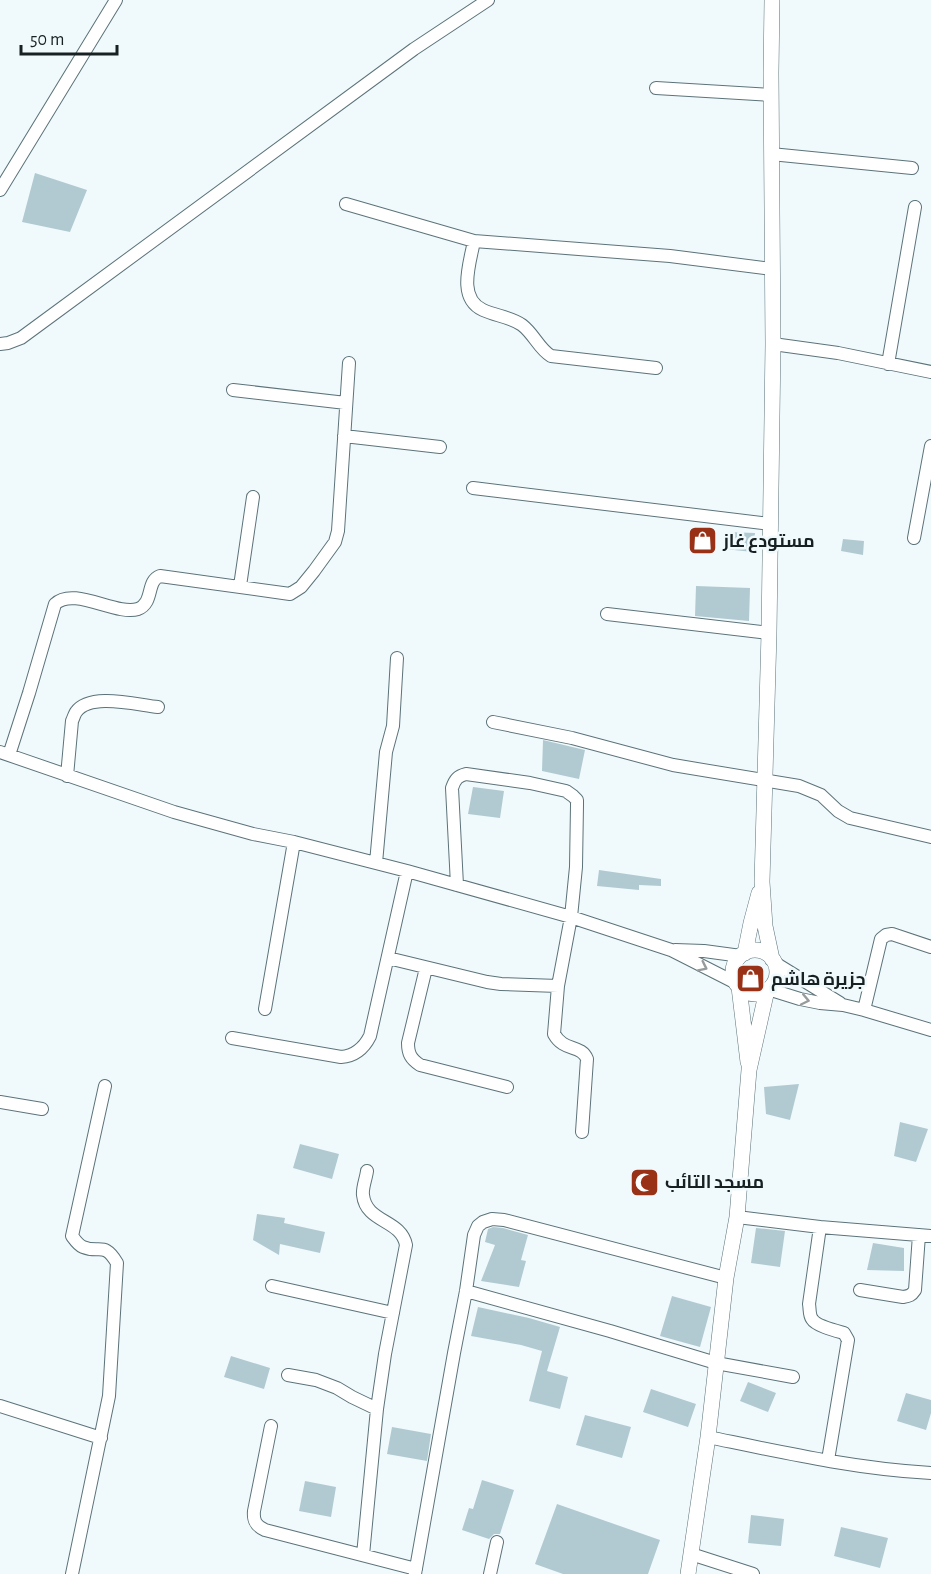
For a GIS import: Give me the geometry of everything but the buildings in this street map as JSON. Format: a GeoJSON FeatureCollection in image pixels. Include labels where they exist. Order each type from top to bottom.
{"type":"FeatureCollection","features":[{"type":"Feature","properties":{"kind":"main road"},"geometry":{"type":"LineString","coordinates":[[737,985],[747,993],[762,993],[768,990],[776,976],[765,926],[762,882],[769,633],[773,344],[772,0]]}},
{"type":"Feature","properties":{"kind":"main road"},"geometry":{"type":"LineString","coordinates":[[743,954],[762,882]]}},
{"type":"Feature","properties":{"kind":"main road"},"geometry":{"type":"LineString","coordinates":[[749,1070],[734,968],[743,954],[754,950],[764,952],[773,961]]}},
{"type":"Feature","properties":{"kind":"main road"},"geometry":{"type":"LineString","coordinates":[[688,1574],[736,1217],[749,1070],[768,990]]}},
{"type":"Feature","properties":{"kind":"street"},"geometry":{"type":"LineString","coordinates":[[0,190],[116,0]]}},
{"type":"Feature","properties":{"kind":"street"},"geometry":{"type":"LineString","coordinates":[[0,344],[21,338],[414,49],[488,0]]}},
{"type":"Feature","properties":{"kind":"street"},"geometry":{"type":"LineString","coordinates":[[656,88],[771,95]]}},
{"type":"Feature","properties":{"kind":"street"},"geometry":{"type":"LineString","coordinates":[[771,154],[912,168]]}},
{"type":"Feature","properties":{"kind":"street"},"geometry":{"type":"LineString","coordinates":[[346,204],[474,241],[670,256],[772,269]]}},
{"type":"Feature","properties":{"kind":"street"},"geometry":{"type":"LineString","coordinates":[[888,364],[915,207]]}},
{"type":"Feature","properties":{"kind":"street"},"geometry":{"type":"LineString","coordinates":[[474,241],[467,280],[469,296],[482,310],[520,323],[551,356],[656,368]]}},
{"type":"Feature","properties":{"kind":"street"},"geometry":{"type":"LineString","coordinates":[[773,344],[838,353],[931,372]]}},
{"type":"Feature","properties":{"kind":"street"},"geometry":{"type":"LineString","coordinates":[[349,363],[338,531],[335,542],[301,587],[290,594],[160,576],[153,580],[146,604],[139,609],[129,610],[75,598],[60,600],[55,604],[29,693],[4,754],[174,812],[253,834],[407,871],[571,917],[671,950],[737,985]]}},
{"type":"Feature","properties":{"kind":"street"},"geometry":{"type":"LineString","coordinates":[[233,390],[346,403]]}},
{"type":"Feature","properties":{"kind":"street"},"geometry":{"type":"LineString","coordinates":[[344,436],[440,447]]}},
{"type":"Feature","properties":{"kind":"street"},"geometry":{"type":"LineString","coordinates":[[915,538],[931,446]]}},
{"type":"Feature","properties":{"kind":"street"},"geometry":{"type":"LineString","coordinates":[[473,488],[770,524]]}},
{"type":"Feature","properties":{"kind":"street"},"geometry":{"type":"LineString","coordinates":[[240,586],[253,497]]}},
{"type":"Feature","properties":{"kind":"street"},"geometry":{"type":"LineString","coordinates":[[607,614],[769,633]]}},
{"type":"Feature","properties":{"kind":"street"},"geometry":{"type":"LineString","coordinates":[[376,863],[386,752],[393,726],[398,658]]}},
{"type":"Feature","properties":{"kind":"street"},"geometry":{"type":"LineString","coordinates":[[67,776],[72,721],[75,712],[92,702],[102,701],[158,707]]}},
{"type":"Feature","properties":{"kind":"street"},"geometry":{"type":"LineString","coordinates":[[493,722],[572,738],[673,765],[799,786],[822,795],[838,811],[850,818],[931,837]]}},
{"type":"Feature","properties":{"kind":"street"},"geometry":{"type":"LineString","coordinates":[[457,885],[452,788],[455,779],[466,774],[530,783],[566,791],[573,796],[577,805],[576,867],[571,917],[558,986],[554,1034],[561,1044],[583,1052],[587,1059],[582,1132]]}},
{"type":"Feature","properties":{"kind":"street"},"geometry":{"type":"LineString","coordinates":[[265,1009],[294,842]]}},
{"type":"Feature","properties":{"kind":"street"},"geometry":{"type":"LineString","coordinates":[[232,1038],[341,1057],[350,1056],[362,1048],[370,1036],[407,871]]}},
{"type":"Feature","properties":{"kind":"street"},"geometry":{"type":"LineString","coordinates":[[864,1010],[881,939],[892,934],[931,947]]}},
{"type":"Feature","properties":{"kind":"street"},"geometry":{"type":"LineString","coordinates":[[671,950],[743,954]]}},
{"type":"Feature","properties":{"kind":"street"},"geometry":{"type":"LineString","coordinates":[[388,958],[501,984],[558,986]]}},
{"type":"Feature","properties":{"kind":"street"},"geometry":{"type":"LineString","coordinates":[[773,961],[843,1005]]}},
{"type":"Feature","properties":{"kind":"street"},"geometry":{"type":"LineString","coordinates":[[426,968],[408,1043],[408,1052],[413,1060],[420,1065],[507,1087]]}},
{"type":"Feature","properties":{"kind":"street"},"geometry":{"type":"LineString","coordinates":[[768,990],[785,996],[864,1010],[931,1029]]}},
{"type":"Feature","properties":{"kind":"street"},"geometry":{"type":"LineString","coordinates":[[72,1574],[109,1396],[117,1263],[112,1255],[102,1249],[82,1246],[72,1236],[105,1086]]}},
{"type":"Feature","properties":{"kind":"street"},"geometry":{"type":"LineString","coordinates":[[0,1102],[42,1110]]}},
{"type":"Feature","properties":{"kind":"street"},"geometry":{"type":"LineString","coordinates":[[363,1555],[377,1409],[406,1245],[401,1232],[371,1213],[365,1204],[363,1194],[367,1171]]}},
{"type":"Feature","properties":{"kind":"street"},"geometry":{"type":"LineString","coordinates":[[736,1217],[925,1236],[915,1290],[910,1296],[903,1297],[860,1290]]}},
{"type":"Feature","properties":{"kind":"street"},"geometry":{"type":"LineString","coordinates":[[271,1426],[254,1511],[255,1523],[265,1530],[415,1571],[466,1291],[474,1235],[478,1226],[492,1219],[504,1220],[726,1278]]}},
{"type":"Feature","properties":{"kind":"street"},"geometry":{"type":"LineString","coordinates":[[820,1227],[809,1304],[810,1313],[812,1320],[844,1333],[848,1340],[828,1460]]}},
{"type":"Feature","properties":{"kind":"street"},"geometry":{"type":"LineString","coordinates":[[272,1286],[393,1313]]}},
{"type":"Feature","properties":{"kind":"street"},"geometry":{"type":"LineString","coordinates":[[466,1291],[716,1363],[793,1377]]}},
{"type":"Feature","properties":{"kind":"street"},"geometry":{"type":"LineString","coordinates":[[288,1375],[316,1380],[337,1388],[377,1409]]}},
{"type":"Feature","properties":{"kind":"street"},"geometry":{"type":"LineString","coordinates":[[0,1406],[100,1437]]}},
{"type":"Feature","properties":{"kind":"street"},"geometry":{"type":"LineString","coordinates":[[708,1437],[828,1460],[931,1473]]}},
{"type":"Feature","properties":{"kind":"street"},"geometry":{"type":"LineString","coordinates":[[490,1574],[497,1542]]}},
{"type":"Feature","properties":{"kind":"street"},"geometry":{"type":"LineString","coordinates":[[691,1554],[753,1574]]}},
{"type":"Feature","properties":{"kind":"place","name":"مستودع غاز"},"geometry":{"type":"Point","coordinates":[702,541]}},
{"type":"Feature","properties":{"kind":"place","name":"جزيرة هاشم"},"geometry":{"type":"Point","coordinates":[750,979]}},
{"type":"Feature","properties":{"kind":"place","name":"مسجد التائب"},"geometry":{"type":"Point","coordinates":[644,1182]}}]}
